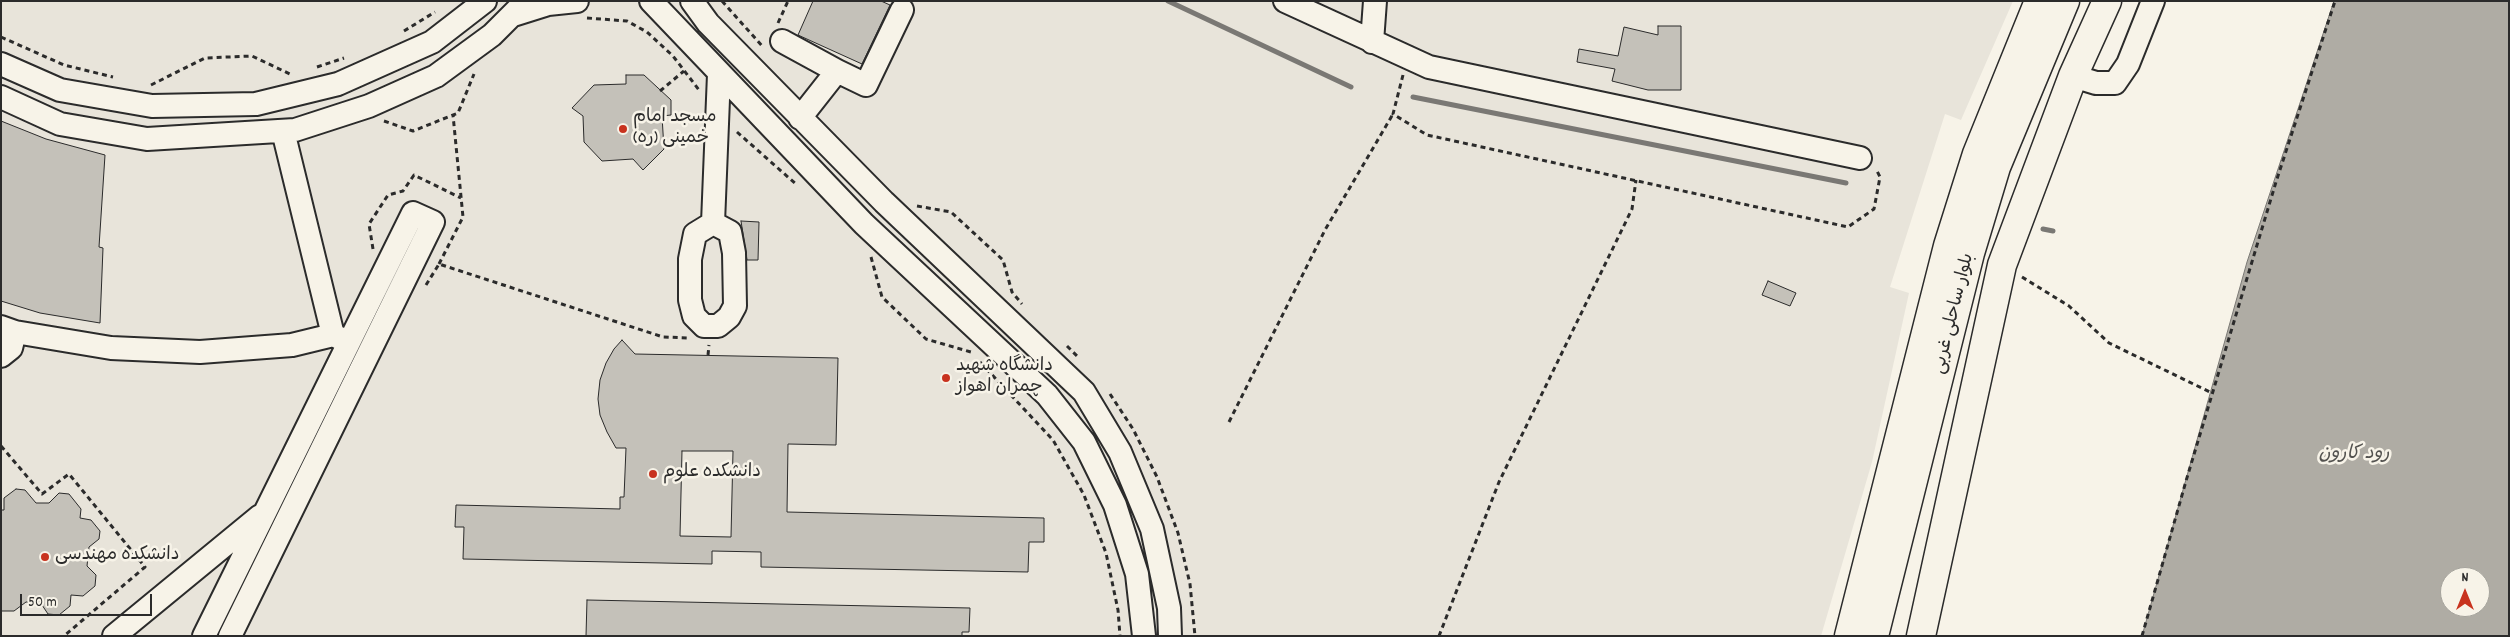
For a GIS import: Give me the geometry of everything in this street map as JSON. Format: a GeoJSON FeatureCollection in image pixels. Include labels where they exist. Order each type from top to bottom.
{"type":"FeatureCollection","features":[{"type":"Feature","properties":{"kind":"main road","name":"بلوار ساحلی غربی"},"geometry":{"type":"LineString","coordinates":[[1849,636],[1948,246],[1977,154],[2039,1]]}},
{"type":"Feature","properties":{"kind":"main road","name":"بلوار ساحلی غربی"},"geometry":{"type":"LineString","coordinates":[[1874,636],[1970,252],[1996,167],[2065,1]]}},
{"type":"Feature","properties":{"kind":"main road","name":"بلوار ساحلی غربی"},"geometry":{"type":"LineString","coordinates":[[1921,636],[2002,264],[2073,76],[2107,1]]}},
{"type":"Feature","properties":{"kind":"lane"},"geometry":{"type":"LineString","coordinates":[[1,64],[60,90],[152,106],[256,104],[338,84],[432,42],[485,1]]}},
{"type":"Feature","properties":{"kind":"lane"},"geometry":{"type":"LineString","coordinates":[[633,1],[654,5],[864,224],[1047,395],[1084,442],[1115,504],[1137,574],[1144,636]]}},
{"type":"Feature","properties":{"kind":"lane"},"geometry":{"type":"LineString","coordinates":[[692,1],[708,24],[884,202],[1084,392],[1120,452],[1152,529],[1169,608],[1170,636]]}},
{"type":"Feature","properties":{"kind":"lane"},"geometry":{"type":"LineString","coordinates":[[1286,1],[1372,42],[1429,66],[1485,80],[1860,158]]}},
{"type":"Feature","properties":{"kind":"lane"},"geometry":{"type":"LineString","coordinates":[[1372,42],[1375,1]]}},
{"type":"Feature","properties":{"kind":"lane"},"geometry":{"type":"LineString","coordinates":[[2073,76],[2096,83],[2115,83],[2128,64],[2153,1]]}},
{"type":"Feature","properties":{"kind":"lane"},"geometry":{"type":"LineString","coordinates":[[1,97],[60,124],[147,140],[295,130],[369,106],[436,76],[492,35],[520,8],[548,4],[578,10]]}},
{"type":"Feature","properties":{"kind":"lane"},"geometry":{"type":"LineString","coordinates":[[782,41],[837,72],[866,85],[902,10]]}},
{"type":"Feature","properties":{"kind":"lane"},"geometry":{"type":"LineString","coordinates":[[800,118],[837,72]]}},
{"type":"Feature","properties":{"kind":"lane"},"geometry":{"type":"LineString","coordinates":[[714,223],[719,74]]}},
{"type":"Feature","properties":{"kind":"lane"},"geometry":{"type":"LineString","coordinates":[[282,131],[341,338]]}},
{"type":"Feature","properties":{"kind":"lane"},"geometry":{"type":"LineString","coordinates":[[830,189],[851,169]]}},
{"type":"Feature","properties":{"kind":"lane"},"geometry":{"type":"LineString","coordinates":[[864,224],[884,202]]}},
{"type":"Feature","properties":{"kind":"lane"},"geometry":{"type":"LineString","coordinates":[[204,636],[265,512],[341,338],[413,213],[434,222],[230,636]]}},
{"type":"Feature","properties":{"kind":"lane"},"geometry":{"type":"LineString","coordinates":[[714,223],[730,232],[734,253],[735,306],[729,317],[718,326],[704,326],[694,316],[690,300],[690,259],[695,234],[714,223]]}},
{"type":"Feature","properties":{"kind":"lane"},"geometry":{"type":"LineString","coordinates":[[1,356],[11,348],[8,330],[112,348],[200,352],[292,345],[341,338]]}},
{"type":"Feature","properties":{"kind":"lane"},"geometry":{"type":"LineString","coordinates":[[114,636],[265,512]]}},
{"type":"Feature","properties":{"kind":"path"},"geometry":{"type":"LineString","coordinates":[[2142,636],[2212,393],[2276,182],[2335,1]]}},
{"type":"Feature","properties":{"kind":"path"},"geometry":{"type":"LineString","coordinates":[[398,35],[443,8]]}},
{"type":"Feature","properties":{"kind":"path"},"geometry":{"type":"LineString","coordinates":[[578,10],[627,20],[647,32],[674,56],[717,114],[804,191]]}},
{"type":"Feature","properties":{"kind":"path"},"geometry":{"type":"LineString","coordinates":[[1,37],[64,65],[122,79]]}},
{"type":"Feature","properties":{"kind":"path"},"geometry":{"type":"LineString","coordinates":[[144,84],[152,85],[205,58],[252,56],[293,75]]}},
{"type":"Feature","properties":{"kind":"path"},"geometry":{"type":"LineString","coordinates":[[312,69],[349,56]]}},
{"type":"Feature","properties":{"kind":"path"},"geometry":{"type":"LineString","coordinates":[[1229,422],[1324,230],[1393,114],[1408,57]]}},
{"type":"Feature","properties":{"kind":"path"},"geometry":{"type":"LineString","coordinates":[[377,118],[413,131],[458,113],[476,68]]}},
{"type":"Feature","properties":{"kind":"path"},"geometry":{"type":"LineString","coordinates":[[1393,114],[1427,135],[1848,227],[1874,209],[1880,177],[1874,164],[1860,158]]}},
{"type":"Feature","properties":{"kind":"path"},"geometry":{"type":"LineString","coordinates":[[425,286],[439,264],[463,217],[453,115]]}},
{"type":"Feature","properties":{"kind":"path"},"geometry":{"type":"LineString","coordinates":[[1438,636],[1499,482],[1632,209],[1636,180]]}},
{"type":"Feature","properties":{"kind":"path"},"geometry":{"type":"LineString","coordinates":[[870,256],[882,297],[926,339],[970,352],[1053,440],[1084,495],[1106,553],[1118,610],[1120,636]]}},
{"type":"Feature","properties":{"kind":"path"},"geometry":{"type":"LineString","coordinates":[[439,264],[663,337],[709,339],[709,326]]}},
{"type":"Feature","properties":{"kind":"path"},"geometry":{"type":"LineString","coordinates":[[2002,264],[2069,306],[2109,343],[2212,393]]}},
{"type":"Feature","properties":{"kind":"path"},"geometry":{"type":"LineString","coordinates":[[1,446],[42,494],[70,474],[145,567],[64,636]]}},
{"type":"Feature","properties":{"kind":"shaded area","name":"دانشگاه شهید چمران اهواز"},"geometry":{"type":"Polygon","coordinates":[[[1,1],[2013,1],[1961,120],[1945,114],[1890,287],[1909,293],[1872,462],[1821,636],[1,636],[1,1]]]}},
{"type":"Feature","properties":{"kind":"water","name":"رود کارون"},"geometry":{"type":"Polygon","coordinates":[[[2334,1],[2509,1],[2509,636],[2142,636],[2247,262],[2334,1]]]}},
{"type":"Feature","properties":{"kind":"building"},"geometry":{"type":"Polygon","coordinates":[[[813,1],[881,1],[890,5],[862,64],[798,35],[813,1]]]}},
{"type":"Feature","properties":{"kind":"building"},"geometry":{"type":"Polygon","coordinates":[[[1658,26],[1681,26],[1681,90],[1648,90],[1612,81],[1615,69],[1577,62],[1579,49],[1618,56],[1624,27],[1658,35],[1658,26]]]}},
{"type":"Feature","properties":{"kind":"building","name":"مسجد امام خمینی (ره)"},"geometry":{"type":"Polygon","coordinates":[[[626,75],[644,75],[671,100],[671,115],[662,116],[664,149],[643,170],[633,159],[602,161],[584,142],[583,116],[572,108],[594,85],[626,84],[626,75]]]}},
{"type":"Feature","properties":{"kind":"building"},"geometry":{"type":"Polygon","coordinates":[[[1,121],[46,139],[105,155],[99,247],[103,248],[100,323],[40,313],[1,301],[1,121]]]}},
{"type":"Feature","properties":{"kind":"building"},"geometry":{"type":"Polygon","coordinates":[[[741,221],[759,222],[758,260],[747,260],[741,221]]]}},
{"type":"Feature","properties":{"kind":"building"},"geometry":{"type":"Polygon","coordinates":[[[1768,281],[1796,293],[1790,306],[1762,295],[1768,281]]]}},
{"type":"Feature","properties":{"kind":"building","name":"دانشکده علوم"},"geometry":{"type":"Polygon","coordinates":[[[622,340],[635,354],[838,358],[836,445],[788,444],[787,512],[1044,518],[1044,542],[1029,542],[1028,572],[761,567],[761,552],[712,551],[712,564],[463,559],[464,527],[455,527],[456,505],[620,509],[620,497],[624,497],[626,448],[616,448],[600,415],[598,399],[600,380],[606,363],[622,340]],[[682,451],[680,536],[731,537],[733,451],[682,451]]]}},
{"type":"Feature","properties":{"kind":"building","name":"دانشکده مهندسی"},"geometry":{"type":"Polygon","coordinates":[[[16,489],[25,490],[36,503],[49,503],[59,493],[69,494],[81,509],[80,518],[91,520],[100,531],[99,539],[89,547],[87,566],[96,575],[95,586],[83,596],[71,595],[70,606],[59,615],[48,614],[40,602],[26,602],[14,611],[1,611],[1,510],[4,510],[4,498],[16,489]]]}},
{"type":"Feature","properties":{"kind":"building"},"geometry":{"type":"Polygon","coordinates":[[[587,600],[970,608],[969,632],[962,632],[962,636],[586,636],[587,600]]]}},
{"type":"Feature","properties":{"kind":"waterway"},"geometry":{"type":"LineString","coordinates":[[1168,1],[1351,87]]}},
{"type":"Feature","properties":{"kind":"waterway"},"geometry":{"type":"LineString","coordinates":[[1413,97],[1846,183]]}},
{"type":"Feature","properties":{"kind":"waterway"},"geometry":{"type":"LineString","coordinates":[[2043,229],[2053,231]]}},
{"type":"Feature","properties":{"kind":"place","name":"مسجد امام خمینی (ره)"},"geometry":{"type":"Point","coordinates":[623,129]}},
{"type":"Feature","properties":{"kind":"place","name":"دانشگاه شهید چمران اهواز"},"geometry":{"type":"Point","coordinates":[946,378]}},
{"type":"Feature","properties":{"kind":"place","name":"دانشکده علوم"},"geometry":{"type":"Point","coordinates":[653,474]}},
{"type":"Feature","properties":{"kind":"place","name":"دانشکده مهندسی"},"geometry":{"type":"Point","coordinates":[45,557]}}]}
